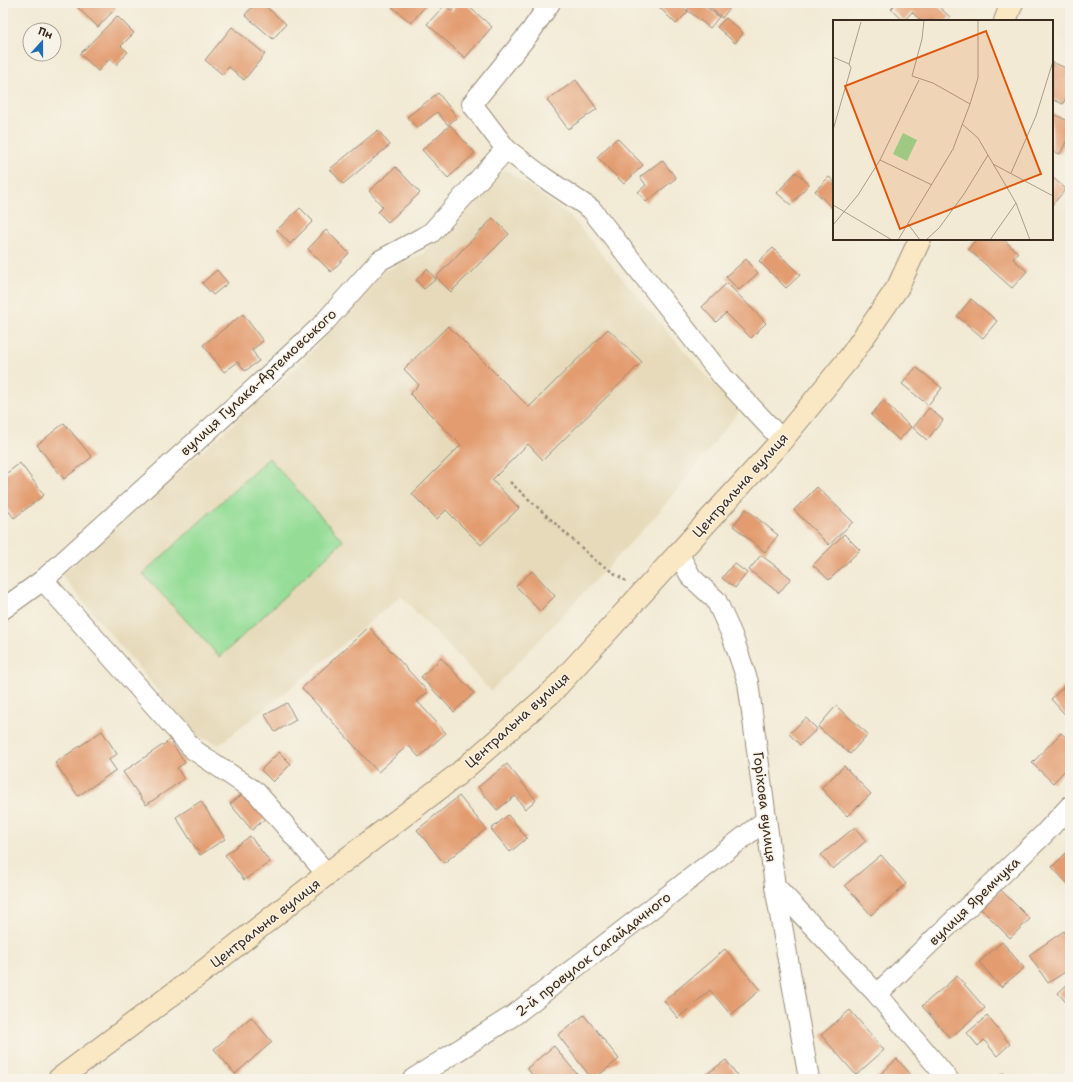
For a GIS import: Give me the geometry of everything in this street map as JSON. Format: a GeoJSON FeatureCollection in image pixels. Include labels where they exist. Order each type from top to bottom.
{"type":"FeatureCollection","features":[{"type":"Feature","properties":{"kind":"main road"},"geometry":{"type":"LineString","coordinates":[[1005,20],[1012,3]]}},
{"type":"Feature","properties":{"kind":"main road","name":"Центральна вулиця"},"geometry":{"type":"LineString","coordinates":[[66,1077],[457,775],[551,692],[782,440],[850,357],[898,287],[920,240]]}},
{"type":"Feature","properties":{"kind":"street"},"geometry":{"type":"LineString","coordinates":[[550,3],[531,31],[472,104],[506,149],[543,177],[592,209],[723,377],[782,440]]}},
{"type":"Feature","properties":{"kind":"street","name":"вулиця Гулака-Артемовського"},"geometry":{"type":"LineString","coordinates":[[3,609],[44,580],[249,393],[321,326],[379,261],[431,233],[506,149]]}},
{"type":"Feature","properties":{"kind":"street","name":"Горіхова вулиця"},"geometry":{"type":"LineString","coordinates":[[678,553],[691,577],[716,600],[732,635],[748,682],[775,886],[809,1079]]}},
{"type":"Feature","properties":{"kind":"street"},"geometry":{"type":"LineString","coordinates":[[44,580],[194,750],[256,792],[327,874]]}},
{"type":"Feature","properties":{"kind":"street","name":"вулиця Яремчука"},"geometry":{"type":"LineString","coordinates":[[877,994],[1044,834],[1070,806]]}},
{"type":"Feature","properties":{"kind":"street","name":"2-й провулок Сагайдачного"},"geometry":{"type":"LineString","coordinates":[[413,1079],[514,1015],[766,820]]}},
{"type":"Feature","properties":{"kind":"street"},"geometry":{"type":"LineString","coordinates":[[775,886],[877,994],[948,1079]]}},
{"type":"Feature","properties":{"kind":"path"},"geometry":{"type":"LineString","coordinates":[[510,482],[596,561],[642,593]]}},
{"type":"Feature","properties":{"kind":"shaded area"},"geometry":{"type":"Polygon","coordinates":[[[505,169],[570,216],[664,328],[739,412],[654,518],[491,691],[401,596],[297,683],[219,745],[194,734],[61,575],[296,369],[384,271],[421,255],[505,169]]]}},
{"type":"Feature","properties":{"kind":"green space"},"geometry":{"type":"Polygon","coordinates":[[[269,458],[343,541],[220,657],[143,574],[269,458]]]}},
{"type":"Feature","properties":{"kind":"building"},"geometry":{"type":"Polygon","coordinates":[[[73,3],[110,3],[116,8],[98,27],[73,3]]]}},
{"type":"Feature","properties":{"kind":"building"},"geometry":{"type":"Polygon","coordinates":[[[256,3],[262,3],[286,24],[273,39],[245,15],[256,3]]]}},
{"type":"Feature","properties":{"kind":"building"},"geometry":{"type":"Polygon","coordinates":[[[392,3],[428,3],[411,23],[390,5],[392,3]]]}},
{"type":"Feature","properties":{"kind":"building"},"geometry":{"type":"Polygon","coordinates":[[[458,3],[465,3],[492,27],[465,58],[427,24],[445,5],[452,11],[458,3]]]}},
{"type":"Feature","properties":{"kind":"building"},"geometry":{"type":"Polygon","coordinates":[[[655,3],[679,3],[688,12],[676,24],[655,3]]]}},
{"type":"Feature","properties":{"kind":"building"},"geometry":{"type":"Polygon","coordinates":[[[692,3],[701,3],[719,17],[710,28],[687,10],[692,3]]]}},
{"type":"Feature","properties":{"kind":"building"},"geometry":{"type":"Polygon","coordinates":[[[710,3],[734,3],[722,18],[708,6],[710,3]]]}},
{"type":"Feature","properties":{"kind":"building"},"geometry":{"type":"Polygon","coordinates":[[[897,3],[935,3],[950,17],[947,20],[920,20],[912,12],[905,20],[903,20],[891,9],[897,3]]]}},
{"type":"Feature","properties":{"kind":"building"},"geometry":{"type":"Polygon","coordinates":[[[1060,3],[1070,3],[1070,8],[1060,3]]]}},
{"type":"Feature","properties":{"kind":"building"},"geometry":{"type":"Polygon","coordinates":[[[117,16],[134,33],[121,46],[128,52],[116,65],[110,58],[98,71],[80,54],[117,16]]]}},
{"type":"Feature","properties":{"kind":"building"},"geometry":{"type":"Polygon","coordinates":[[[726,18],[743,33],[735,43],[717,27],[726,18]]]}},
{"type":"Feature","properties":{"kind":"building"},"geometry":{"type":"Polygon","coordinates":[[[232,27],[265,54],[244,80],[229,67],[222,74],[205,60],[232,27]]]}},
{"type":"Feature","properties":{"kind":"building"},"geometry":{"type":"Polygon","coordinates":[[[1053,62],[1070,70],[1070,88],[1063,104],[1053,99],[1053,62]]]}},
{"type":"Feature","properties":{"kind":"building"},"geometry":{"type":"Polygon","coordinates":[[[576,80],[597,109],[568,129],[547,100],[576,80]]]}},
{"type":"Feature","properties":{"kind":"building"},"geometry":{"type":"Polygon","coordinates":[[[438,93],[457,117],[448,125],[437,112],[417,128],[407,117],[438,93]]]}},
{"type":"Feature","properties":{"kind":"building"},"geometry":{"type":"Polygon","coordinates":[[[1053,114],[1070,122],[1070,134],[1060,154],[1053,151],[1053,114]]]}},
{"type":"Feature","properties":{"kind":"building"},"geometry":{"type":"Polygon","coordinates":[[[450,125],[475,153],[448,178],[422,150],[450,125]]]}},
{"type":"Feature","properties":{"kind":"building"},"geometry":{"type":"Polygon","coordinates":[[[378,130],[390,145],[343,184],[330,169],[378,130]]]}},
{"type":"Feature","properties":{"kind":"building"},"geometry":{"type":"Polygon","coordinates":[[[617,138],[643,165],[624,184],[597,157],[617,138]]]}},
{"type":"Feature","properties":{"kind":"building"},"geometry":{"type":"Polygon","coordinates":[[[662,160],[676,178],[646,202],[638,192],[646,185],[640,177],[662,160]]]}},
{"type":"Feature","properties":{"kind":"building"},"geometry":{"type":"Polygon","coordinates":[[[396,167],[420,193],[388,222],[378,212],[383,207],[369,191],[396,167]]]}},
{"type":"Feature","properties":{"kind":"building"},"geometry":{"type":"Polygon","coordinates":[[[796,172],[809,184],[791,205],[777,193],[796,172]]]}},
{"type":"Feature","properties":{"kind":"building"},"geometry":{"type":"Polygon","coordinates":[[[829,177],[833,180],[833,209],[815,191],[829,177]]]}},
{"type":"Feature","properties":{"kind":"building"},"geometry":{"type":"Polygon","coordinates":[[[1053,178],[1066,189],[1053,204],[1053,178]]]}},
{"type":"Feature","properties":{"kind":"building"},"geometry":{"type":"Polygon","coordinates":[[[300,208],[313,221],[290,244],[277,230],[300,208]]]}},
{"type":"Feature","properties":{"kind":"building"},"geometry":{"type":"Polygon","coordinates":[[[493,218],[509,234],[451,292],[436,277],[493,218]]]}},
{"type":"Feature","properties":{"kind":"building"},"geometry":{"type":"Polygon","coordinates":[[[326,230],[349,253],[331,272],[308,249],[326,230]]]}},
{"type":"Feature","properties":{"kind":"building"},"geometry":{"type":"Polygon","coordinates":[[[976,240],[1004,240],[1018,253],[1013,259],[1027,271],[1012,288],[968,249],[976,240]]]}},
{"type":"Feature","properties":{"kind":"building"},"geometry":{"type":"Polygon","coordinates":[[[773,248],[800,275],[786,288],[759,261],[773,248]]]}},
{"type":"Feature","properties":{"kind":"building"},"geometry":{"type":"Polygon","coordinates":[[[746,259],[758,273],[739,290],[726,277],[746,259]]]}},
{"type":"Feature","properties":{"kind":"building"},"geometry":{"type":"Polygon","coordinates":[[[427,269],[436,279],[424,289],[416,280],[427,269]]]}},
{"type":"Feature","properties":{"kind":"building"},"geometry":{"type":"Polygon","coordinates":[[[217,270],[228,283],[213,295],[202,283],[217,270]]]}},
{"type":"Feature","properties":{"kind":"building"},"geometry":{"type":"Polygon","coordinates":[[[727,283],[766,323],[751,338],[726,313],[716,322],[702,307],[727,283]]]}},
{"type":"Feature","properties":{"kind":"building"},"geometry":{"type":"Polygon","coordinates":[[[971,299],[997,321],[983,338],[957,316],[971,299]]]}},
{"type":"Feature","properties":{"kind":"building"},"geometry":{"type":"Polygon","coordinates":[[[243,314],[263,341],[252,350],[259,361],[245,371],[238,362],[224,372],[203,345],[243,314]]]}},
{"type":"Feature","properties":{"kind":"building"},"geometry":{"type":"Polygon","coordinates":[[[448,326],[529,407],[608,329],[642,362],[543,460],[528,444],[492,480],[519,508],[481,545],[446,510],[437,519],[412,494],[461,445],[410,394],[419,385],[404,369],[448,326]]]}},
{"type":"Feature","properties":{"kind":"building"},"geometry":{"type":"Polygon","coordinates":[[[916,367],[942,388],[928,405],[902,384],[916,367]]]}},
{"type":"Feature","properties":{"kind":"building"},"geometry":{"type":"Polygon","coordinates":[[[883,401],[911,427],[899,440],[871,415],[883,401]]]}},
{"type":"Feature","properties":{"kind":"building"},"geometry":{"type":"Polygon","coordinates":[[[929,408],[943,420],[927,440],[913,428],[929,408]]]}},
{"type":"Feature","properties":{"kind":"building"},"geometry":{"type":"Polygon","coordinates":[[[64,423],[92,457],[64,479],[37,445],[64,423]]]}},
{"type":"Feature","properties":{"kind":"building"},"geometry":{"type":"Polygon","coordinates":[[[20,463],[44,495],[14,518],[3,503],[3,476],[20,463]]]}},
{"type":"Feature","properties":{"kind":"building"},"geometry":{"type":"Polygon","coordinates":[[[817,487],[853,522],[829,545],[794,510],[817,487]]]}},
{"type":"Feature","properties":{"kind":"building"},"geometry":{"type":"Polygon","coordinates":[[[746,509],[778,535],[765,552],[733,526],[746,509]]]}},
{"type":"Feature","properties":{"kind":"building"},"geometry":{"type":"Polygon","coordinates":[[[844,534],[860,550],[829,580],[813,565],[844,534]]]}},
{"type":"Feature","properties":{"kind":"building"},"geometry":{"type":"Polygon","coordinates":[[[761,555],[791,578],[779,593],[749,570],[761,555]]]}},
{"type":"Feature","properties":{"kind":"building"},"geometry":{"type":"Polygon","coordinates":[[[734,563],[747,573],[735,588],[722,578],[734,563]]]}},
{"type":"Feature","properties":{"kind":"building"},"geometry":{"type":"Polygon","coordinates":[[[532,571],[555,596],[540,611],[516,586],[532,571]]]}},
{"type":"Feature","properties":{"kind":"building"},"geometry":{"type":"Polygon","coordinates":[[[369,627],[428,692],[417,701],[446,733],[419,757],[408,745],[378,772],[302,688],[369,627]]]}},
{"type":"Feature","properties":{"kind":"building"},"geometry":{"type":"Polygon","coordinates":[[[441,658],[474,693],[454,712],[421,677],[441,658]]]}},
{"type":"Feature","properties":{"kind":"building"},"geometry":{"type":"Polygon","coordinates":[[[1070,681],[1070,720],[1051,699],[1070,681]]]}},
{"type":"Feature","properties":{"kind":"building"},"geometry":{"type":"Polygon","coordinates":[[[287,703],[296,720],[275,732],[265,715],[287,703]]]}},
{"type":"Feature","properties":{"kind":"building"},"geometry":{"type":"Polygon","coordinates":[[[836,706],[868,734],[850,754],[818,727],[836,706]]]}},
{"type":"Feature","properties":{"kind":"building"},"geometry":{"type":"Polygon","coordinates":[[[806,718],[817,729],[800,745],[789,734],[806,718]]]}},
{"type":"Feature","properties":{"kind":"building"},"geometry":{"type":"Polygon","coordinates":[[[102,731],[117,754],[109,760],[116,770],[78,796],[55,763],[102,731]]]}},
{"type":"Feature","properties":{"kind":"building"},"geometry":{"type":"Polygon","coordinates":[[[1061,733],[1070,741],[1070,765],[1053,783],[1032,763],[1061,733]]]}},
{"type":"Feature","properties":{"kind":"building"},"geometry":{"type":"Polygon","coordinates":[[[170,740],[185,763],[177,768],[184,779],[146,805],[123,772],[170,740]]]}},
{"type":"Feature","properties":{"kind":"building"},"geometry":{"type":"Polygon","coordinates":[[[279,752],[291,764],[273,782],[261,770],[279,752]]]}},
{"type":"Feature","properties":{"kind":"building"},"geometry":{"type":"Polygon","coordinates":[[[507,764],[536,800],[525,809],[515,796],[497,810],[478,787],[507,764]]]}},
{"type":"Feature","properties":{"kind":"building"},"geometry":{"type":"Polygon","coordinates":[[[844,766],[871,794],[847,816],[821,788],[844,766]]]}},
{"type":"Feature","properties":{"kind":"building"},"geometry":{"type":"Polygon","coordinates":[[[245,792],[266,818],[252,830],[230,804],[245,792]]]}},
{"type":"Feature","properties":{"kind":"building"},"geometry":{"type":"Polygon","coordinates":[[[459,796],[486,829],[444,863],[417,830],[459,796]]]}},
{"type":"Feature","properties":{"kind":"building"},"geometry":{"type":"Polygon","coordinates":[[[201,801],[225,839],[200,855],[176,817],[201,801]]]}},
{"type":"Feature","properties":{"kind":"building"},"geometry":{"type":"Polygon","coordinates":[[[508,815],[527,838],[510,852],[491,829],[508,815]]]}},
{"type":"Feature","properties":{"kind":"building"},"geometry":{"type":"Polygon","coordinates":[[[855,827],[866,841],[833,869],[821,855],[855,827]]]}},
{"type":"Feature","properties":{"kind":"building"},"geometry":{"type":"Polygon","coordinates":[[[250,836],[270,862],[244,880],[225,855],[250,836]]]}},
{"type":"Feature","properties":{"kind":"building"},"geometry":{"type":"Polygon","coordinates":[[[1070,849],[1070,886],[1052,867],[1070,849]]]}},
{"type":"Feature","properties":{"kind":"building"},"geometry":{"type":"Polygon","coordinates":[[[881,855],[906,884],[871,915],[845,885],[881,855]]]}},
{"type":"Feature","properties":{"kind":"building"},"geometry":{"type":"Polygon","coordinates":[[[1001,890],[1030,919],[1010,938],[981,909],[1001,890]]]}},
{"type":"Feature","properties":{"kind":"building"},"geometry":{"type":"Polygon","coordinates":[[[1064,931],[1070,940],[1070,969],[1048,983],[1029,955],[1064,931]]]}},
{"type":"Feature","properties":{"kind":"building"},"geometry":{"type":"Polygon","coordinates":[[[1002,942],[1024,968],[1001,987],[979,962],[1002,942]]]}},
{"type":"Feature","properties":{"kind":"building"},"geometry":{"type":"Polygon","coordinates":[[[725,949],[760,990],[731,1015],[710,990],[678,1018],[664,1001],[725,949]]]}},
{"type":"Feature","properties":{"kind":"building"},"geometry":{"type":"Polygon","coordinates":[[[957,976],[985,1008],[950,1038],[922,1006],[957,976]]]}},
{"type":"Feature","properties":{"kind":"building"},"geometry":{"type":"Polygon","coordinates":[[[1070,982],[1070,1007],[1058,993],[1070,982]]]}},
{"type":"Feature","properties":{"kind":"building"},"geometry":{"type":"Polygon","coordinates":[[[850,1010],[884,1050],[856,1075],[821,1035],[850,1010]]]}},
{"type":"Feature","properties":{"kind":"building"},"geometry":{"type":"Polygon","coordinates":[[[584,1015],[619,1059],[594,1079],[592,1079],[558,1035],[584,1015]]]}},
{"type":"Feature","properties":{"kind":"building"},"geometry":{"type":"Polygon","coordinates":[[[987,1016],[1010,1044],[997,1056],[984,1040],[978,1046],[967,1033],[987,1016]]]}},
{"type":"Feature","properties":{"kind":"building"},"geometry":{"type":"Polygon","coordinates":[[[251,1017],[272,1042],[235,1074],[214,1049],[251,1017]]]}},
{"type":"Feature","properties":{"kind":"building"},"geometry":{"type":"Polygon","coordinates":[[[554,1046],[581,1079],[532,1079],[534,1077],[527,1068],[554,1046]]]}},
{"type":"Feature","properties":{"kind":"building"},"geometry":{"type":"Polygon","coordinates":[[[897,1059],[915,1079],[875,1079],[897,1059]]]}},
{"type":"Feature","properties":{"kind":"building"},"geometry":{"type":"Polygon","coordinates":[[[726,1060],[740,1079],[700,1079],[726,1060]]]}},
{"type":"Feature","properties":{"kind":"building"},"geometry":{"type":"Polygon","coordinates":[[[1003,1073],[1008,1079],[995,1079],[1003,1073]]]}}]}
